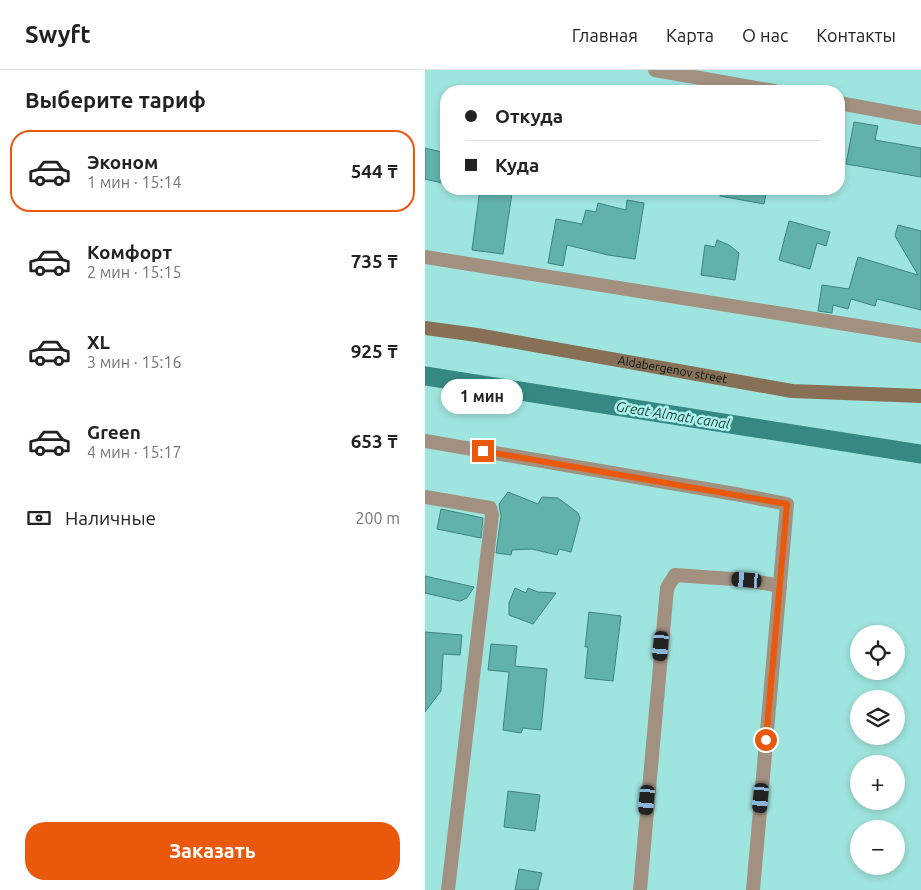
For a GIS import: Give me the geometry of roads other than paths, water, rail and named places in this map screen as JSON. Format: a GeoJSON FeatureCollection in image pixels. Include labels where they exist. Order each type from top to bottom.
{"type":"FeatureCollection","features":[{"type":"Feature","properties":{"kind":"main road","name":"Aldabergenov street"},"geometry":{"type":"LineString","coordinates":[[425,328],[792,391],[921,396]]}},
{"type":"Feature","properties":{"kind":"street"},"geometry":{"type":"LineString","coordinates":[[655,70],[740,85]]}},
{"type":"Feature","properties":{"kind":"street"},"geometry":{"type":"LineString","coordinates":[[845,104],[921,118]]}},
{"type":"Feature","properties":{"kind":"street"},"geometry":{"type":"LineString","coordinates":[[425,256],[921,336]]}},
{"type":"Feature","properties":{"kind":"street"},"geometry":{"type":"LineString","coordinates":[[425,441],[741,494],[787,504],[753,890]]}},
{"type":"Feature","properties":{"kind":"street"},"geometry":{"type":"LineString","coordinates":[[425,497],[490,508],[492,515],[448,890]]}},
{"type":"Feature","properties":{"kind":"street"},"geometry":{"type":"LineString","coordinates":[[640,890],[667,588],[675,575],[747,580],[780,586]]}},
{"type":"Feature","properties":{"kind":"waterway","name":"Great Almatı canal"},"geometry":{"type":"LineString","coordinates":[[425,376],[921,454]]}}]}
